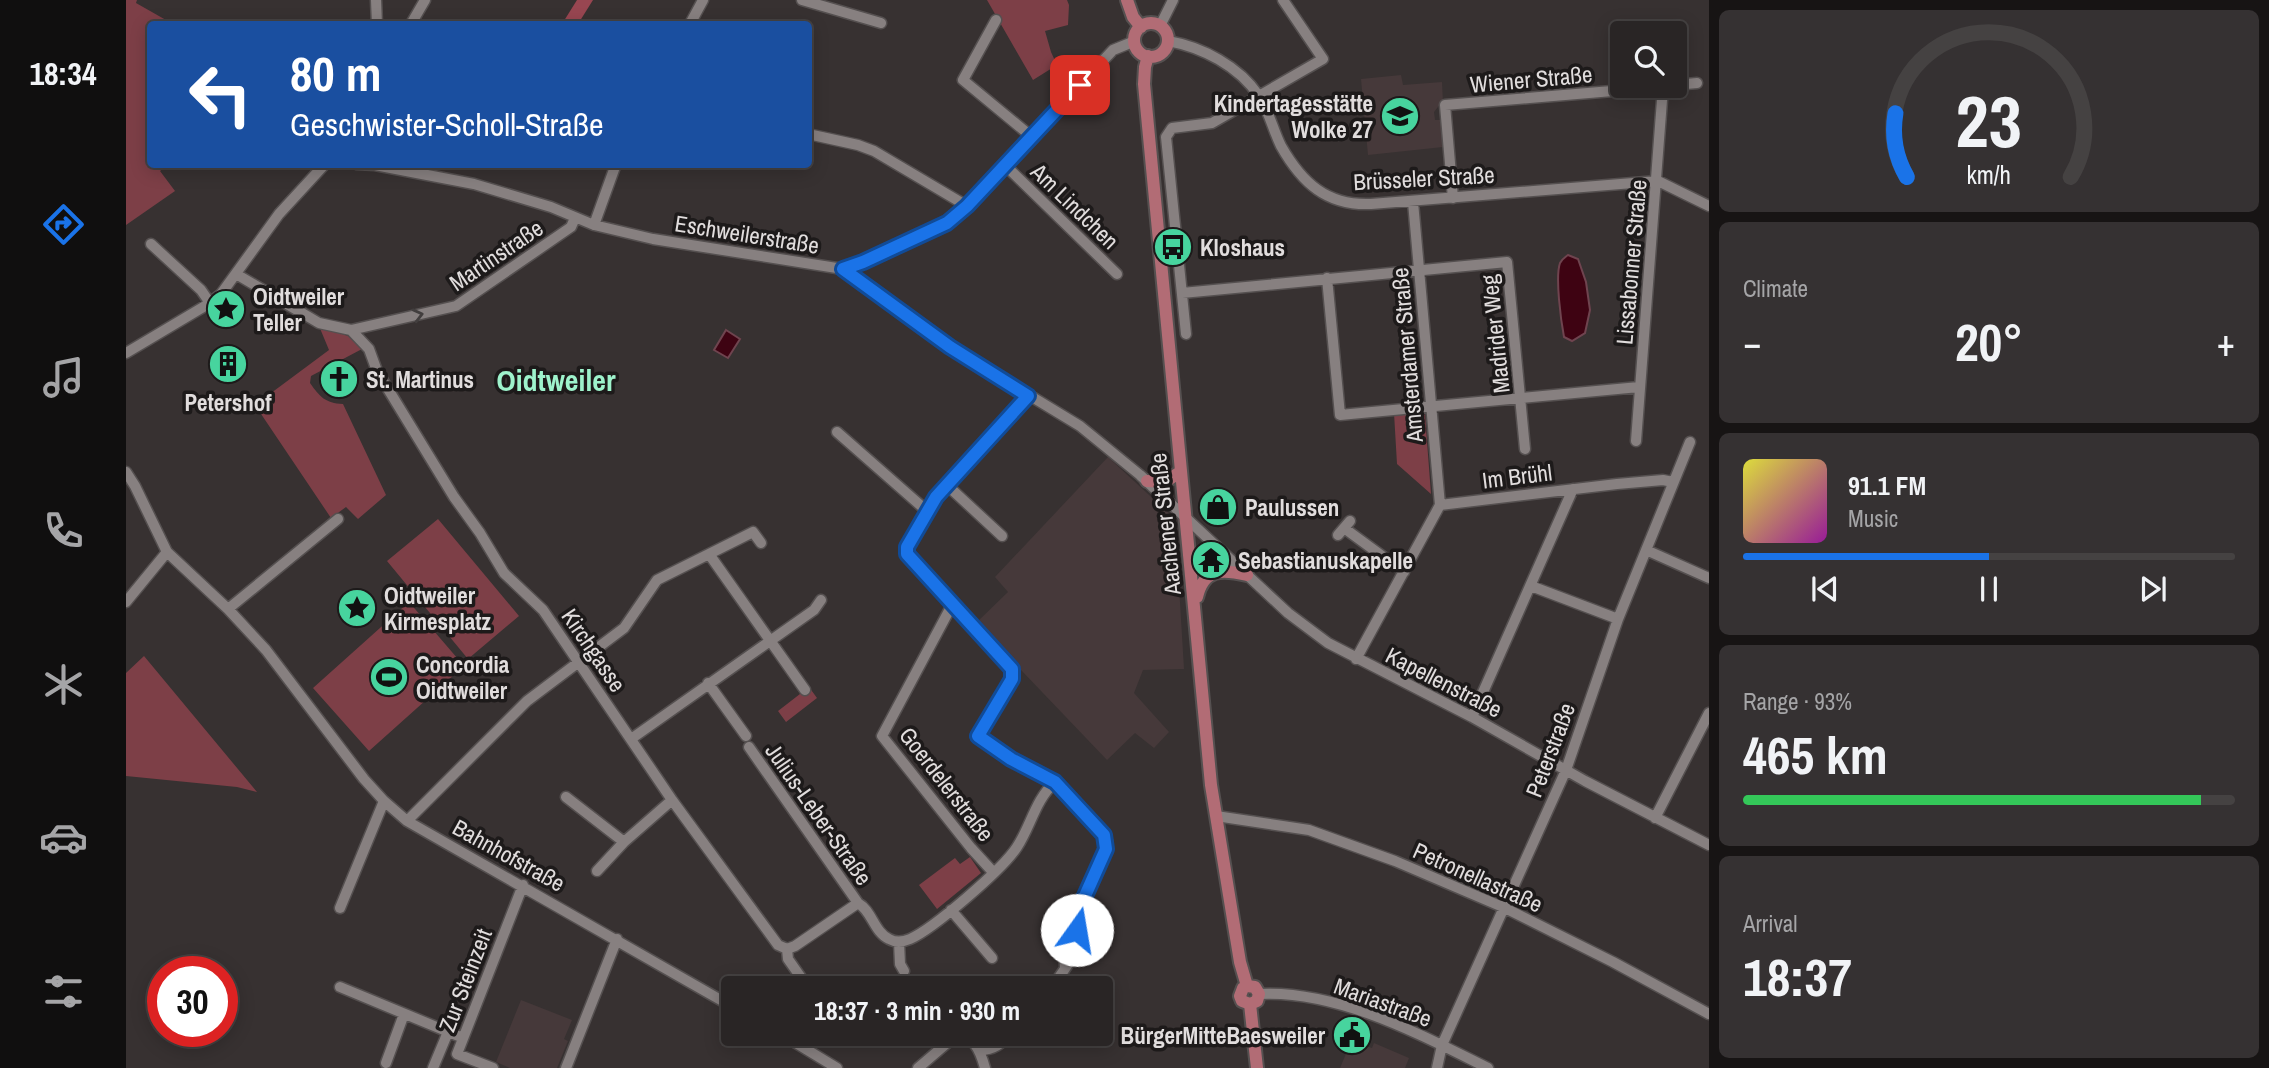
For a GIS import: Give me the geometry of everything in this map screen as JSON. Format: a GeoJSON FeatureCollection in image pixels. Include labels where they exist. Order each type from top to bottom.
{"type":"FeatureCollection","features":[{"type":"Feature","properties":{"kind":"main road"},"geometry":{"type":"LineString","coordinates":[[1127,0],[1137,22],[1135,41],[1139,51],[1148,56],[1159,55],[1167,47],[1166,32],[1160,26],[1137,22]]}},
{"type":"Feature","properties":{"kind":"main road","name":"Aachener Straße"},"geometry":{"type":"LineString","coordinates":[[1148,56],[1144,84],[1211,785],[1240,962],[1247,986]]}},
{"type":"Feature","properties":{"kind":"main road"},"geometry":{"type":"LineString","coordinates":[[1147,481],[1165,482],[1180,472]]}},
{"type":"Feature","properties":{"kind":"main road"},"geometry":{"type":"LineString","coordinates":[[1194,607],[1200,584],[1207,577],[1224,571],[1247,575]]}},
{"type":"Feature","properties":{"kind":"main road"},"geometry":{"type":"LineString","coordinates":[[1247,986],[1255,987],[1259,994],[1257,1001],[1250,1004],[1242,1001],[1240,996],[1243,988],[1247,986]]}},
{"type":"Feature","properties":{"kind":"main road"},"geometry":{"type":"LineString","coordinates":[[1250,1004],[1257,1068]]}},
{"type":"Feature","properties":{"kind":"street"},"geometry":{"type":"LineString","coordinates":[[376,0],[377,21]]}},
{"type":"Feature","properties":{"kind":"street"},"geometry":{"type":"LineString","coordinates":[[413,21],[425,0]]}},
{"type":"Feature","properties":{"kind":"street"},"geometry":{"type":"LineString","coordinates":[[692,21],[703,0]]}},
{"type":"Feature","properties":{"kind":"street"},"geometry":{"type":"LineString","coordinates":[[802,0],[825,3],[881,23]]}},
{"type":"Feature","properties":{"kind":"street"},"geometry":{"type":"LineString","coordinates":[[1160,26],[1173,0]]}},
{"type":"Feature","properties":{"kind":"street"},"geometry":{"type":"LineString","coordinates":[[1186,334],[1166,137],[1172,128],[1212,123],[1324,59],[1283,0]]}},
{"type":"Feature","properties":{"kind":"street"},"geometry":{"type":"LineString","coordinates":[[996,20],[963,80],[1032,137]]}},
{"type":"Feature","properties":{"kind":"street"},"geometry":{"type":"LineString","coordinates":[[843,269],[947,223],[1006,166],[1113,50],[1135,41]]}},
{"type":"Feature","properties":{"kind":"street","name":"Brüsseler Straße"},"geometry":{"type":"LineString","coordinates":[[1168,41],[1207,53],[1234,70],[1259,96],[1281,146],[1299,173],[1329,198],[1357,205],[1658,181]]}},
{"type":"Feature","properties":{"kind":"street","name":"Wiener Straße"},"geometry":{"type":"LineString","coordinates":[[1687,84],[1697,83]]}},
{"type":"Feature","properties":{"kind":"street","name":"Wiener Straße"},"geometry":{"type":"LineString","coordinates":[[1453,198],[1445,105],[1610,91]]}},
{"type":"Feature","properties":{"kind":"street","name":"Lissabonner Straße"},"geometry":{"type":"LineString","coordinates":[[1636,441],[1663,98]]}},
{"type":"Feature","properties":{"kind":"street"},"geometry":{"type":"LineString","coordinates":[[812,135],[874,151],[967,206]]}},
{"type":"Feature","properties":{"kind":"street","name":"Am Lindchen"},"geometry":{"type":"LineString","coordinates":[[1006,166],[1117,274]]}},
{"type":"Feature","properties":{"kind":"street"},"geometry":{"type":"LineString","coordinates":[[126,353],[210,303],[220,294],[279,214],[321,168]]}},
{"type":"Feature","properties":{"kind":"street","name":"Eschweilerstraße"},"geometry":{"type":"LineString","coordinates":[[391,168],[474,184],[551,208],[594,225],[653,239],[843,269],[950,347],[1080,426],[1147,481],[1185,519]]}},
{"type":"Feature","properties":{"kind":"street"},"geometry":{"type":"LineString","coordinates":[[594,225],[615,168]]}},
{"type":"Feature","properties":{"kind":"street"},"geometry":{"type":"LineString","coordinates":[[1658,181],[1709,206]]}},
{"type":"Feature","properties":{"kind":"street","name":"Amsterdamer Straße"},"geometry":{"type":"LineString","coordinates":[[1413,202],[1440,505]]}},
{"type":"Feature","properties":{"kind":"street","name":"Martinstraße"},"geometry":{"type":"LineString","coordinates":[[236,274],[319,323],[351,330],[456,306],[571,227],[576,218]]}},
{"type":"Feature","properties":{"kind":"street"},"geometry":{"type":"LineString","coordinates":[[151,244],[201,290],[210,303]]}},
{"type":"Feature","properties":{"kind":"street","name":"Madrider Weg"},"geometry":{"type":"LineString","coordinates":[[1418,269],[1507,262],[1525,449]]}},
{"type":"Feature","properties":{"kind":"street"},"geometry":{"type":"LineString","coordinates":[[1182,293],[1418,269]]}},
{"type":"Feature","properties":{"kind":"street"},"geometry":{"type":"LineString","coordinates":[[1327,278],[1340,415],[1639,387]]}},
{"type":"Feature","properties":{"kind":"street","name":"Kirchgasse"},"geometry":{"type":"LineString","coordinates":[[351,330],[369,349],[377,371],[454,498],[480,533],[504,573],[543,610],[672,800],[778,945],[786,949],[788,959],[800,976]]}},
{"type":"Feature","properties":{"kind":"street"},"geometry":{"type":"LineString","coordinates":[[1028,396],[936,497],[907,547],[907,554],[1012,669],[1012,679],[978,736],[1011,759],[1055,782],[1099,828],[1107,841],[1106,849],[1076,916],[1066,928],[1063,948],[1065,967],[1059,976]]}},
{"type":"Feature","properties":{"kind":"street"},"geometry":{"type":"LineString","coordinates":[[837,432],[928,512]]}},
{"type":"Feature","properties":{"kind":"street","name":"Peterstraße"},"geometry":{"type":"LineString","coordinates":[[1437,1068],[1442,1045],[1566,770],[1618,619],[1690,442]]}},
{"type":"Feature","properties":{"kind":"street","name":"Bahnhofstraße"},"geometry":{"type":"LineString","coordinates":[[126,472],[167,552],[228,609],[266,650],[364,779],[384,801],[407,821],[721,1000]]}},
{"type":"Feature","properties":{"kind":"street","name":"Im Brühl"},"geometry":{"type":"LineString","coordinates":[[1440,505],[1663,480],[1673,482]]}},
{"type":"Feature","properties":{"kind":"street"},"geometry":{"type":"LineString","coordinates":[[948,485],[1002,536]]}},
{"type":"Feature","properties":{"kind":"street"},"geometry":{"type":"LineString","coordinates":[[1472,717],[1573,489]]}},
{"type":"Feature","properties":{"kind":"street"},"geometry":{"type":"LineString","coordinates":[[1356,659],[1440,505]]}},
{"type":"Feature","properties":{"kind":"street"},"geometry":{"type":"LineString","coordinates":[[228,609],[338,519]]}},
{"type":"Feature","properties":{"kind":"street","name":"Kapellenstraße"},"geometry":{"type":"LineString","coordinates":[[1185,519],[1288,613],[1328,643],[1709,845]]}},
{"type":"Feature","properties":{"kind":"street"},"geometry":{"type":"LineString","coordinates":[[1344,528],[1404,572]]}},
{"type":"Feature","properties":{"kind":"street"},"geometry":{"type":"LineString","coordinates":[[407,821],[527,701],[624,628],[657,580],[753,531],[761,543]]}},
{"type":"Feature","properties":{"kind":"street"},"geometry":{"type":"LineString","coordinates":[[1646,550],[1709,578]]}},
{"type":"Feature","properties":{"kind":"street"},"geometry":{"type":"LineString","coordinates":[[126,601],[167,552]]}},
{"type":"Feature","properties":{"kind":"street"},"geometry":{"type":"LineString","coordinates":[[709,554],[805,690]]}},
{"type":"Feature","properties":{"kind":"street"},"geometry":{"type":"LineString","coordinates":[[1531,586],[1618,619]]}},
{"type":"Feature","properties":{"kind":"street"},"geometry":{"type":"LineString","coordinates":[[631,739],[814,610],[821,600]]}},
{"type":"Feature","properties":{"kind":"street","name":"Goerdelerstraße"},"geometry":{"type":"LineString","coordinates":[[952,605],[882,736],[993,872]]}},
{"type":"Feature","properties":{"kind":"street"},"geometry":{"type":"LineString","coordinates":[[708,683],[746,736]]}},
{"type":"Feature","properties":{"kind":"street"},"geometry":{"type":"LineString","coordinates":[[1655,818],[1709,713]]}},
{"type":"Feature","properties":{"kind":"street","name":"Julius-Leber-Straße"},"geometry":{"type":"LineString","coordinates":[[749,747],[858,903],[883,935],[899,942]]}},
{"type":"Feature","properties":{"kind":"street"},"geometry":{"type":"LineString","coordinates":[[904,971],[900,964],[899,942],[915,937],[951,910],[993,872],[1017,847],[1044,792],[1055,782]]}},
{"type":"Feature","properties":{"kind":"street"},"geometry":{"type":"LineString","coordinates":[[566,797],[624,842]]}},
{"type":"Feature","properties":{"kind":"street"},"geometry":{"type":"LineString","coordinates":[[597,871],[624,842],[672,800]]}},
{"type":"Feature","properties":{"kind":"street"},"geometry":{"type":"LineString","coordinates":[[340,908],[384,801]]}},
{"type":"Feature","properties":{"kind":"street","name":"Petronellastraße"},"geometry":{"type":"LineString","coordinates":[[1216,816],[1310,830],[1395,861],[1504,908],[1624,967],[1709,1014]]}},
{"type":"Feature","properties":{"kind":"street","name":"Zur Steinzeit"},"geometry":{"type":"LineString","coordinates":[[493,1068],[457,1054],[523,885]]}},
{"type":"Feature","properties":{"kind":"street"},"geometry":{"type":"LineString","coordinates":[[786,949],[858,903]]}},
{"type":"Feature","properties":{"kind":"street"},"geometry":{"type":"LineString","coordinates":[[951,910],[992,958]]}},
{"type":"Feature","properties":{"kind":"street"},"geometry":{"type":"LineString","coordinates":[[566,1068],[617,939]]}},
{"type":"Feature","properties":{"kind":"street"},"geometry":{"type":"LineString","coordinates":[[340,987],[463,1038]]}},
{"type":"Feature","properties":{"kind":"street","name":"Mariastraße"},"geometry":{"type":"LineString","coordinates":[[1259,994],[1297,995],[1332,1002],[1398,1026],[1488,1068]]}},
{"type":"Feature","properties":{"kind":"street"},"geometry":{"type":"LineString","coordinates":[[386,1063],[404,1014]]}},
{"type":"Feature","properties":{"kind":"street"},"geometry":{"type":"LineString","coordinates":[[433,1068],[448,1032]]}},
{"type":"Feature","properties":{"kind":"street"},"geometry":{"type":"LineString","coordinates":[[918,1068],[959,1035],[966,1036],[980,1050],[985,1068]]}},
{"type":"Feature","properties":{"kind":"street"},"geometry":{"type":"LineString","coordinates":[[801,1046],[837,1068]]}},
{"type":"Feature","properties":{"kind":"street"},"geometry":{"type":"LineString","coordinates":[[980,1050],[990,1050],[997,1046]]}},
{"type":"Feature","properties":{"kind":"shaded area"},"geometry":{"type":"Polygon","coordinates":[[[126,0],[137,0],[136,3],[168,21],[147,21],[147,168],[164,168],[160,171],[175,191],[126,225],[126,0]]]}},
{"type":"Feature","properties":{"kind":"shaded area"},"geometry":{"type":"Polygon","coordinates":[[[577,0],[593,0],[580,21],[564,21],[577,0]]]}},
{"type":"Feature","properties":{"kind":"shaded area"},"geometry":{"type":"Polygon","coordinates":[[[987,0],[1067,0],[1068,25],[1045,31],[1057,65],[1033,80],[987,0]]]}},
{"type":"Feature","properties":{"kind":"shaded area","name":"Kindertagesstätte Wolke 27"},"geometry":{"type":"Polygon","coordinates":[[[1401,75],[1403,85],[1442,82],[1443,103],[1434,112],[1435,120],[1441,120],[1443,147],[1368,155],[1361,79],[1401,75]]]}},
{"type":"Feature","properties":{"kind":"shaded area"},"geometry":{"type":"Polygon","coordinates":[[[1568,255],[1578,259],[1586,282],[1590,310],[1585,333],[1572,341],[1564,337],[1558,288],[1560,263],[1568,255]]]}},
{"type":"Feature","properties":{"kind":"shaded area"},"geometry":{"type":"Polygon","coordinates":[[[319,326],[348,336],[362,349],[311,376],[310,383],[323,398],[343,404],[386,495],[358,519],[346,507],[331,518],[255,405],[329,350],[319,326]]]}},
{"type":"Feature","properties":{"kind":"shaded area"},"geometry":{"type":"Polygon","coordinates":[[[726,330],[740,339],[728,358],[714,350],[726,330]]]}},
{"type":"Feature","properties":{"kind":"shaded area"},"geometry":{"type":"Polygon","coordinates":[[[1420,411],[1425,415],[1431,494],[1397,464],[1394,413],[1420,411]]]}},
{"type":"Feature","properties":{"kind":"shaded area"},"geometry":{"type":"Polygon","coordinates":[[[1108,457],[1175,519],[1184,669],[1143,670],[1134,693],[1169,732],[1154,748],[1135,733],[1107,760],[976,623],[1008,592],[995,577],[1108,457]]]}},
{"type":"Feature","properties":{"kind":"shaded area"},"geometry":{"type":"Polygon","coordinates":[[[438,519],[519,616],[468,659],[387,561],[438,519]]]}},
{"type":"Feature","properties":{"kind":"shaded area","name":"Concordia Oidtweiler"},"geometry":{"type":"Polygon","coordinates":[[[409,602],[464,666],[369,751],[313,688],[409,602]]]}},
{"type":"Feature","properties":{"kind":"shaded area"},"geometry":{"type":"Polygon","coordinates":[[[144,656],[257,792],[237,787],[126,776],[126,673],[144,656]]]}},
{"type":"Feature","properties":{"kind":"shaded area"},"geometry":{"type":"Polygon","coordinates":[[[809,687],[817,698],[786,722],[778,711],[809,687]]]}},
{"type":"Feature","properties":{"kind":"shaded area"},"geometry":{"type":"Polygon","coordinates":[[[970,857],[981,873],[937,909],[919,885],[955,858],[960,864],[970,857]]]}},
{"type":"Feature","properties":{"kind":"shaded area"},"geometry":{"type":"Polygon","coordinates":[[[521,1000],[572,1020],[564,1039],[568,1041],[557,1068],[510,1068],[496,1062],[521,1000]]]}},
{"type":"Feature","properties":{"kind":"shaded area"},"geometry":{"type":"Polygon","coordinates":[[[1351,1042],[1372,1048],[1374,1043],[1409,1058],[1405,1068],[1340,1068],[1351,1042]]]}},
{"type":"Feature","properties":{"kind":"place","name":"Kindertagesstätte Wolke 27"},"geometry":{"type":"Point","coordinates":[1400,116]}},
{"type":"Feature","properties":{"kind":"place","name":"Kloshaus"},"geometry":{"type":"Point","coordinates":[1173,247]}},
{"type":"Feature","properties":{"kind":"place","name":"Oidtweiler Teller"},"geometry":{"type":"Point","coordinates":[226,309]}},
{"type":"Feature","properties":{"kind":"place","name":"Petershof"},"geometry":{"type":"Point","coordinates":[228,364]}},
{"type":"Feature","properties":{"kind":"place","name":"St. Martinus"},"geometry":{"type":"Point","coordinates":[339,379]}},
{"type":"Feature","properties":{"kind":"place","name":"Paulussen"},"geometry":{"type":"Point","coordinates":[1218,507]}},
{"type":"Feature","properties":{"kind":"place","name":"Sebastianuskapelle"},"geometry":{"type":"Point","coordinates":[1211,560]}},
{"type":"Feature","properties":{"kind":"place","name":"Oidtweiler Kirmesplatz"},"geometry":{"type":"Point","coordinates":[357,608]}},
{"type":"Feature","properties":{"kind":"place","name":"Concordia Oidtweiler"},"geometry":{"type":"Point","coordinates":[389,677]}},
{"type":"Feature","properties":{"kind":"place","name":"BürgerMitteBaesweiler"},"geometry":{"type":"Point","coordinates":[1352,1035]}},
{"type":"Feature","properties":{"kind":"district","name":"Oidtweiler"},"geometry":{"type":"Point","coordinates":[556,380]}},
{"type":"Feature","properties":{"kind":"route"},"geometry":{"type":"LineString","coordinates":[[1077,930],[1076,916],[1106,849],[1107,841],[1099,828],[1055,782],[1011,759],[978,736],[1012,679],[1012,669],[907,554],[907,547],[936,497],[1028,396],[950,347],[843,269],[947,223],[1006,166],[1080,85]]}}]}
